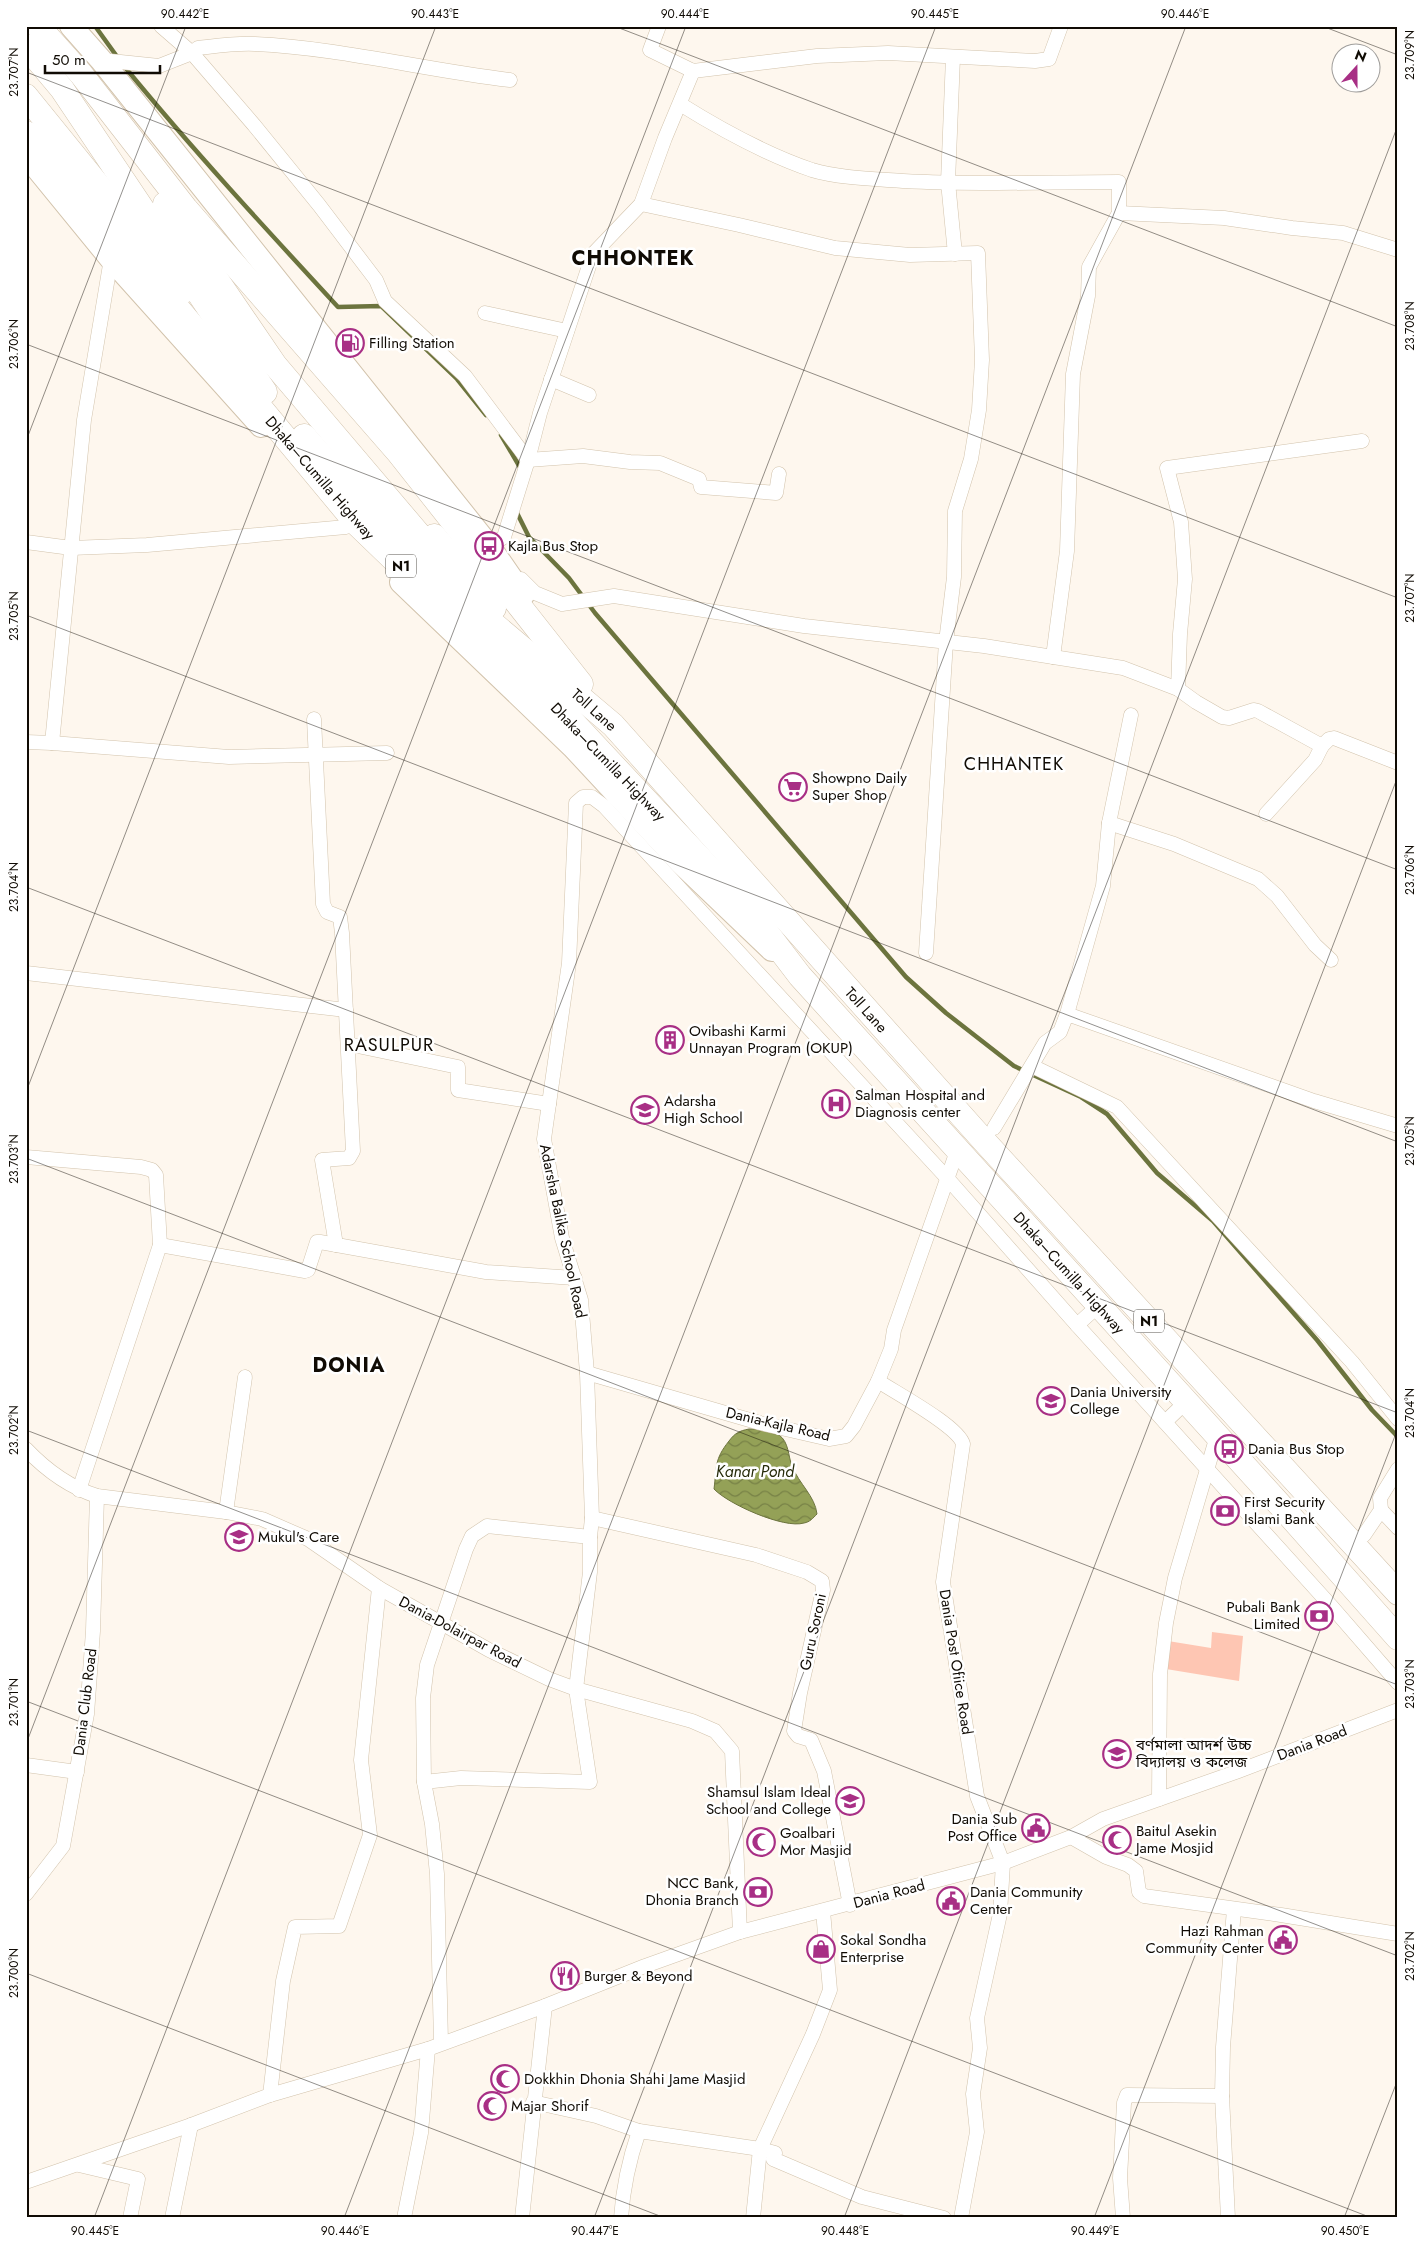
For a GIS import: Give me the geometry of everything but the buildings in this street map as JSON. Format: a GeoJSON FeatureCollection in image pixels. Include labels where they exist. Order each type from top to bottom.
{"type":"FeatureCollection","features":[{"type":"Feature","properties":{"kind":"highway"},"geometry":{"type":"LineString","coordinates":[[38,26],[81,74],[304,361],[387,460],[569,687]]}},
{"type":"Feature","properties":{"kind":"highway"},"geometry":{"type":"LineString","coordinates":[[26,46],[62,89],[265,392]]}},
{"type":"Feature","properties":{"kind":"highway"},"geometry":{"type":"LineString","coordinates":[[61,52],[275,364],[377,487],[505,633]]}},
{"type":"Feature","properties":{"kind":"highway"},"geometry":{"type":"LineString","coordinates":[[26,61],[51,91],[192,301]]}},
{"type":"Feature","properties":{"kind":"highway"},"geometry":{"type":"LineString","coordinates":[[26,79],[43,100],[112,202]]}},
{"type":"Feature","properties":{"kind":"highway"},"geometry":{"type":"LineString","coordinates":[[26,96],[265,392]]}},
{"type":"Feature","properties":{"kind":"highway","name":"Dhaka–Cumilla Highway"},"geometry":{"type":"LineString","coordinates":[[26,133],[121,240],[357,524],[411,576],[569,718],[755,917],[800,976],[1398,1638]]}},
{"type":"Feature","properties":{"kind":"highway"},"geometry":{"type":"LineString","coordinates":[[168,187],[287,362],[536,659]]}},
{"type":"Feature","properties":{"kind":"highway"},"geometry":{"type":"LineString","coordinates":[[186,209],[398,452],[613,725]]}},
{"type":"Feature","properties":{"kind":"highway","name":"Toll Lane"},"geometry":{"type":"LineString","coordinates":[[265,392],[376,518],[505,633],[613,725],[901,1050]]}},
{"type":"Feature","properties":{"kind":"highway"},"geometry":{"type":"LineString","coordinates":[[630,744],[694,799],[1398,1573]]}},
{"type":"Feature","properties":{"kind":"highway","name":"Dhaka–Cumilla Highway"},"geometry":{"type":"LineString","coordinates":[[901,1050],[1398,1592]]}},
{"type":"Feature","properties":{"kind":"main road","name":"Dhaka–Cumilla Highway"},"geometry":{"type":"LineString","coordinates":[[71,26],[101,60],[489,546],[613,725]]}},
{"type":"Feature","properties":{"kind":"main road","name":"Dhaka–Cumilla Highway"},"geometry":{"type":"LineString","coordinates":[[26,155],[111,259],[249,412],[346,526],[573,747],[680,862],[800,976]]}},
{"type":"Feature","properties":{"kind":"street"},"geometry":{"type":"LineString","coordinates":[[161,26],[192,53],[319,205],[376,280],[385,301],[465,376],[528,460]]}},
{"type":"Feature","properties":{"kind":"street"},"geometry":{"type":"LineString","coordinates":[[659,26],[650,50],[693,71],[817,56],[888,53],[1035,61],[1050,59],[1061,26]]}},
{"type":"Feature","properties":{"kind":"street"},"geometry":{"type":"LineString","coordinates":[[101,60],[159,66],[192,53],[198,48],[252,44],[324,49],[406,62],[452,73],[510,80]]}},
{"type":"Feature","properties":{"kind":"street"},"geometry":{"type":"LineString","coordinates":[[953,58],[948,182],[955,254]]}},
{"type":"Feature","properties":{"kind":"street"},"geometry":{"type":"LineString","coordinates":[[693,71],[641,204],[593,254],[540,413],[528,460],[504,537],[489,546],[535,593],[562,604],[614,596],[804,626],[946,642],[1123,668],[1178,689],[1222,717],[1229,718],[1254,710],[1258,711],[1322,746]]}},
{"type":"Feature","properties":{"kind":"street"},"geometry":{"type":"LineString","coordinates":[[680,104],[703,118],[767,150],[814,170],[872,179],[948,182],[1120,182],[1119,213],[1088,268],[1088,296],[1073,374],[1066,551],[1053,657]]}},
{"type":"Feature","properties":{"kind":"street"},"geometry":{"type":"LineString","coordinates":[[641,204],[835,248],[910,255],[978,253],[982,360],[979,410],[971,459],[955,511],[954,577],[946,642],[926,953]]}},
{"type":"Feature","properties":{"kind":"street"},"geometry":{"type":"LineString","coordinates":[[1119,213],[1224,218],[1343,233],[1398,250]]}},
{"type":"Feature","properties":{"kind":"street"},"geometry":{"type":"LineString","coordinates":[[52,743],[84,420],[111,259]]}},
{"type":"Feature","properties":{"kind":"street"},"geometry":{"type":"LineString","coordinates":[[485,313],[567,331]]}},
{"type":"Feature","properties":{"kind":"street"},"geometry":{"type":"LineString","coordinates":[[551,379],[589,395]]}},
{"type":"Feature","properties":{"kind":"street"},"geometry":{"type":"LineString","coordinates":[[1178,689],[1185,579],[1181,522],[1167,468],[1362,441]]}},
{"type":"Feature","properties":{"kind":"street"},"geometry":{"type":"LineString","coordinates":[[528,460],[583,456],[630,462],[660,463],[699,479],[701,487],[776,493],[779,474]]}},
{"type":"Feature","properties":{"kind":"street"},"geometry":{"type":"LineString","coordinates":[[26,542],[71,548],[147,545],[346,526]]}},
{"type":"Feature","properties":{"kind":"street"},"geometry":{"type":"LineString","coordinates":[[994,1128],[1045,1043],[1060,1032],[1067,1014],[1103,886],[1110,823],[1131,715]]}},
{"type":"Feature","properties":{"kind":"street"},"geometry":{"type":"LineString","coordinates":[[314,719],[324,904],[327,912],[340,917],[348,1044],[352,1156],[348,1158],[325,1159],[322,1160],[321,1165],[336,1245]]}},
{"type":"Feature","properties":{"kind":"street"},"geometry":{"type":"LineString","coordinates":[[1266,814],[1315,760],[1322,746],[1329,739],[1334,738],[1398,763]]}},
{"type":"Feature","properties":{"kind":"street"},"geometry":{"type":"LineString","coordinates":[[26,742],[229,757],[387,752]]}},
{"type":"Feature","properties":{"kind":"street","name":"Adarsha Balika School Road"},"geometry":{"type":"LineString","coordinates":[[424,1782],[462,1778],[590,1782],[576,1689],[590,1572],[592,1518],[587,1373],[581,1300],[562,1238],[544,1139],[569,963],[576,804],[583,797],[592,797],[604,806],[948,1178]]}},
{"type":"Feature","properties":{"kind":"street"},"geometry":{"type":"LineString","coordinates":[[1110,823],[1174,844],[1258,879],[1277,896],[1315,944],[1331,960]]}},
{"type":"Feature","properties":{"kind":"street"},"geometry":{"type":"LineString","coordinates":[[26,973],[346,1010]]}},
{"type":"Feature","properties":{"kind":"street"},"geometry":{"type":"LineString","coordinates":[[1067,1014],[1314,1101],[1398,1126]]}},
{"type":"Feature","properties":{"kind":"street"},"geometry":{"type":"LineString","coordinates":[[348,1044],[458,1067],[458,1090],[548,1104]]}},
{"type":"Feature","properties":{"kind":"street"},"geometry":{"type":"LineString","coordinates":[[1029,1071],[1117,1107],[1352,1362],[1397,1418]]}},
{"type":"Feature","properties":{"kind":"street","name":"Dania-Kajla Road"},"geometry":{"type":"LineString","coordinates":[[587,1373],[760,1423],[829,1439],[846,1436],[854,1426],[878,1381],[891,1349],[894,1330],[957,1151]]}},
{"type":"Feature","properties":{"kind":"street"},"geometry":{"type":"LineString","coordinates":[[26,1157],[141,1167],[152,1170],[156,1175],[160,1245],[79,1490]]}},
{"type":"Feature","properties":{"kind":"street"},"geometry":{"type":"LineString","coordinates":[[948,1178],[1398,1683]]}},
{"type":"Feature","properties":{"kind":"street"},"geometry":{"type":"LineString","coordinates":[[160,1245],[305,1271],[308,1270],[317,1242],[486,1272],[575,1278]]}},
{"type":"Feature","properties":{"kind":"street"},"geometry":{"type":"LineString","coordinates":[[1077,1325],[1098,1306]]}},
{"type":"Feature","properties":{"kind":"street"},"geometry":{"type":"LineString","coordinates":[[226,1512],[246,1377]]}},
{"type":"Feature","properties":{"kind":"street","name":"Dania Post Ofiice Road"},"geometry":{"type":"LineString","coordinates":[[878,1381],[943,1423],[961,1438],[963,1444],[943,1582],[977,1796],[1003,1863]]}},
{"type":"Feature","properties":{"kind":"street"},"geometry":{"type":"LineString","coordinates":[[1165,1422],[1186,1402]]}},
{"type":"Feature","properties":{"kind":"street"},"geometry":{"type":"LineString","coordinates":[[1159,1800],[1160,1674],[1166,1623],[1175,1578],[1206,1467],[1217,1436]]}},
{"type":"Feature","properties":{"kind":"street","name":"Dania-Dolairpar Road"},"geometry":{"type":"LineString","coordinates":[[28,1455],[79,1490],[97,1496],[226,1512],[262,1519],[308,1539],[380,1588],[497,1654],[549,1679],[576,1689],[692,1721],[715,1731],[732,1751],[740,1932]]}},
{"type":"Feature","properties":{"kind":"street"},"geometry":{"type":"LineString","coordinates":[[1398,1468],[1380,1498],[1381,1510],[1398,1528]]}},
{"type":"Feature","properties":{"kind":"street","name":"Dania Club Road"},"geometry":{"type":"LineString","coordinates":[[26,1894],[63,1846],[87,1714],[97,1496]]}},
{"type":"Feature","properties":{"kind":"street"},"geometry":{"type":"LineString","coordinates":[[1364,1535],[1381,1510]]}},
{"type":"Feature","properties":{"kind":"street","name":"Guru Soroni"},"geometry":{"type":"LineString","coordinates":[[592,1518],[756,1555],[807,1572],[822,1581],[823,1590],[800,1693],[794,1731],[798,1736],[810,1740],[824,1771],[850,1904]]}},
{"type":"Feature","properties":{"kind":"street"},"geometry":{"type":"LineString","coordinates":[[441,2042],[437,1874],[432,1824],[424,1782],[424,1690],[427,1665],[472,1536],[487,1526],[590,1536]]}},
{"type":"Feature","properties":{"kind":"street"},"geometry":{"type":"LineString","coordinates":[[270,2095],[283,1981],[295,1927],[339,1926],[370,1835],[361,1760],[380,1588]]}},
{"type":"Feature","properties":{"kind":"street","name":"Dania Road"},"geometry":{"type":"LineString","coordinates":[[26,2182],[191,2125],[270,2095],[428,2049],[441,2042],[545,2006],[645,1966],[740,1932],[1003,1863],[1070,1837],[1103,1819],[1159,1800],[1398,1710]]}},
{"type":"Feature","properties":{"kind":"street"},"geometry":{"type":"LineString","coordinates":[[26,1766],[76,1772]]}},
{"type":"Feature","properties":{"kind":"street"},"geometry":{"type":"LineString","coordinates":[[1070,1837],[1106,1857],[1128,1865],[1136,1871],[1138,1892],[1144,1896],[1398,1934]]}},
{"type":"Feature","properties":{"kind":"street"},"geometry":{"type":"LineString","coordinates":[[961,2218],[977,2132],[973,2094],[980,2048],[978,2018],[1000,1914],[1003,1863]]}},
{"type":"Feature","properties":{"kind":"street"},"geometry":{"type":"LineString","coordinates":[[1228,2218],[1222,2096],[1223,2046],[1234,1910]]}},
{"type":"Feature","properties":{"kind":"street"},"geometry":{"type":"LineString","coordinates":[[753,2218],[760,2148],[813,2034],[830,1990],[823,1911]]}},
{"type":"Feature","properties":{"kind":"street"},"geometry":{"type":"LineString","coordinates":[[522,2218],[533,2102],[545,2006]]}},
{"type":"Feature","properties":{"kind":"street"},"geometry":{"type":"LineString","coordinates":[[404,2218],[421,2133],[428,2049]]}},
{"type":"Feature","properties":{"kind":"street"},"geometry":{"type":"LineString","coordinates":[[1122,2218],[1120,2178],[1124,2103],[1127,2095],[1222,2096]]}},
{"type":"Feature","properties":{"kind":"street"},"geometry":{"type":"LineString","coordinates":[[533,2102],[596,2116],[639,2131],[760,2148],[775,2153],[773,2159],[862,2197],[944,2218]]}},
{"type":"Feature","properties":{"kind":"street"},"geometry":{"type":"LineString","coordinates":[[172,2218],[191,2125]]}},
{"type":"Feature","properties":{"kind":"street"},"geometry":{"type":"LineString","coordinates":[[621,2218],[622,2196],[628,2162],[639,2131]]}},
{"type":"Feature","properties":{"kind":"street"},"geometry":{"type":"LineString","coordinates":[[78,2164],[138,2179],[130,2218]]}},
{"type":"Feature","properties":{"kind":"shaded area"},"geometry":{"type":"Polygon","coordinates":[[[1212,1632],[1243,1636],[1239,1681],[1166,1669],[1168,1641],[1211,1648],[1212,1632]]]}},
{"type":"Feature","properties":{"kind":"water","name":"Kanar Pond"},"geometry":{"type":"Polygon","coordinates":[[[749,1429],[761,1429],[772,1432],[779,1435],[785,1441],[792,1466],[816,1508],[817,1514],[810,1521],[795,1524],[770,1519],[743,1508],[714,1489],[717,1463],[721,1453],[735,1434],[749,1429]]]}},
{"type":"Feature","properties":{"kind":"waterway"},"geometry":{"type":"LineString","coordinates":[[95,26],[118,58]]}},
{"type":"Feature","properties":{"kind":"waterway"},"geometry":{"type":"LineString","coordinates":[[124,66],[202,158],[338,307],[381,306],[457,379],[486,415]]}},
{"type":"Feature","properties":{"kind":"waterway"},"geometry":{"type":"LineString","coordinates":[[501,435],[521,469]]}},
{"type":"Feature","properties":{"kind":"waterway"},"geometry":{"type":"LineString","coordinates":[[516,511],[529,537],[569,578],[595,613],[906,977],[946,1013],[1014,1066],[1081,1097],[1107,1114],[1157,1173],[1213,1221],[1317,1340],[1372,1410],[1398,1437]]}},
{"type":"Feature","properties":{"kind":"place","name":"Filling Station"},"geometry":{"type":"Point","coordinates":[350,343]}},
{"type":"Feature","properties":{"kind":"place","name":"Kajla Bus Stop"},"geometry":{"type":"Point","coordinates":[489,546]}},
{"type":"Feature","properties":{"kind":"place","name":"Showpno Daily Super Shop"},"geometry":{"type":"Point","coordinates":[793,787]}},
{"type":"Feature","properties":{"kind":"place","name":"Ovibashi Karmi Unnayan Program (OKUP)"},"geometry":{"type":"Point","coordinates":[670,1040]}},
{"type":"Feature","properties":{"kind":"place","name":"Salman Hospital and Diagnosis center"},"geometry":{"type":"Point","coordinates":[836,1104]}},
{"type":"Feature","properties":{"kind":"place","name":"Adarsha High School"},"geometry":{"type":"Point","coordinates":[645,1110]}},
{"type":"Feature","properties":{"kind":"place","name":"Dania University College"},"geometry":{"type":"Point","coordinates":[1051,1401]}},
{"type":"Feature","properties":{"kind":"place","name":"Dania Bus Stop"},"geometry":{"type":"Point","coordinates":[1229,1449]}},
{"type":"Feature","properties":{"kind":"place","name":"First Security Islami Bank"},"geometry":{"type":"Point","coordinates":[1225,1511]}},
{"type":"Feature","properties":{"kind":"place","name":"Mukul's Care"},"geometry":{"type":"Point","coordinates":[239,1537]}},
{"type":"Feature","properties":{"kind":"place","name":"Pubali Bank Limited"},"geometry":{"type":"Point","coordinates":[1319,1616]}},
{"type":"Feature","properties":{"kind":"place","name":"বর্ণমালা আদর্শ উচ্চ বিদ্যালয় ও কলেজ"},"geometry":{"type":"Point","coordinates":[1117,1754]}},
{"type":"Feature","properties":{"kind":"place","name":"Shamsul Islam Ideal School and College"},"geometry":{"type":"Point","coordinates":[850,1801]}},
{"type":"Feature","properties":{"kind":"place","name":"Dania Sub Post Office"},"geometry":{"type":"Point","coordinates":[1036,1828]}},
{"type":"Feature","properties":{"kind":"place","name":"Baitul Asekin Jame Mosjid"},"geometry":{"type":"Point","coordinates":[1117,1840]}},
{"type":"Feature","properties":{"kind":"place","name":"Goalbari Mor Masjid"},"geometry":{"type":"Point","coordinates":[761,1842]}},
{"type":"Feature","properties":{"kind":"place","name":"NCC Bank, Dhonia Branch"},"geometry":{"type":"Point","coordinates":[758,1892]}},
{"type":"Feature","properties":{"kind":"place","name":"Dania Community Center"},"geometry":{"type":"Point","coordinates":[951,1901]}},
{"type":"Feature","properties":{"kind":"place","name":"Hazi Rahman Community Center"},"geometry":{"type":"Point","coordinates":[1283,1940]}},
{"type":"Feature","properties":{"kind":"place","name":"Sokal Sondha Enterprise"},"geometry":{"type":"Point","coordinates":[821,1949]}},
{"type":"Feature","properties":{"kind":"place","name":"Burger & Beyond"},"geometry":{"type":"Point","coordinates":[565,1976]}},
{"type":"Feature","properties":{"kind":"place","name":"Dokkhin Dhonia Shahi Jame Masjid"},"geometry":{"type":"Point","coordinates":[505,2079]}},
{"type":"Feature","properties":{"kind":"place","name":"Majar Shorif"},"geometry":{"type":"Point","coordinates":[492,2106]}},
{"type":"Feature","properties":{"kind":"district","name":"CHHONTEK"},"geometry":{"type":"Point","coordinates":[633,258]}},
{"type":"Feature","properties":{"kind":"district","name":"CHHANTEK"},"geometry":{"type":"Point","coordinates":[1014,764]}},
{"type":"Feature","properties":{"kind":"district","name":"RASULPUR"},"geometry":{"type":"Point","coordinates":[389,1045]}},
{"type":"Feature","properties":{"kind":"district","name":"DONIA"},"geometry":{"type":"Point","coordinates":[349,1365]}}]}
